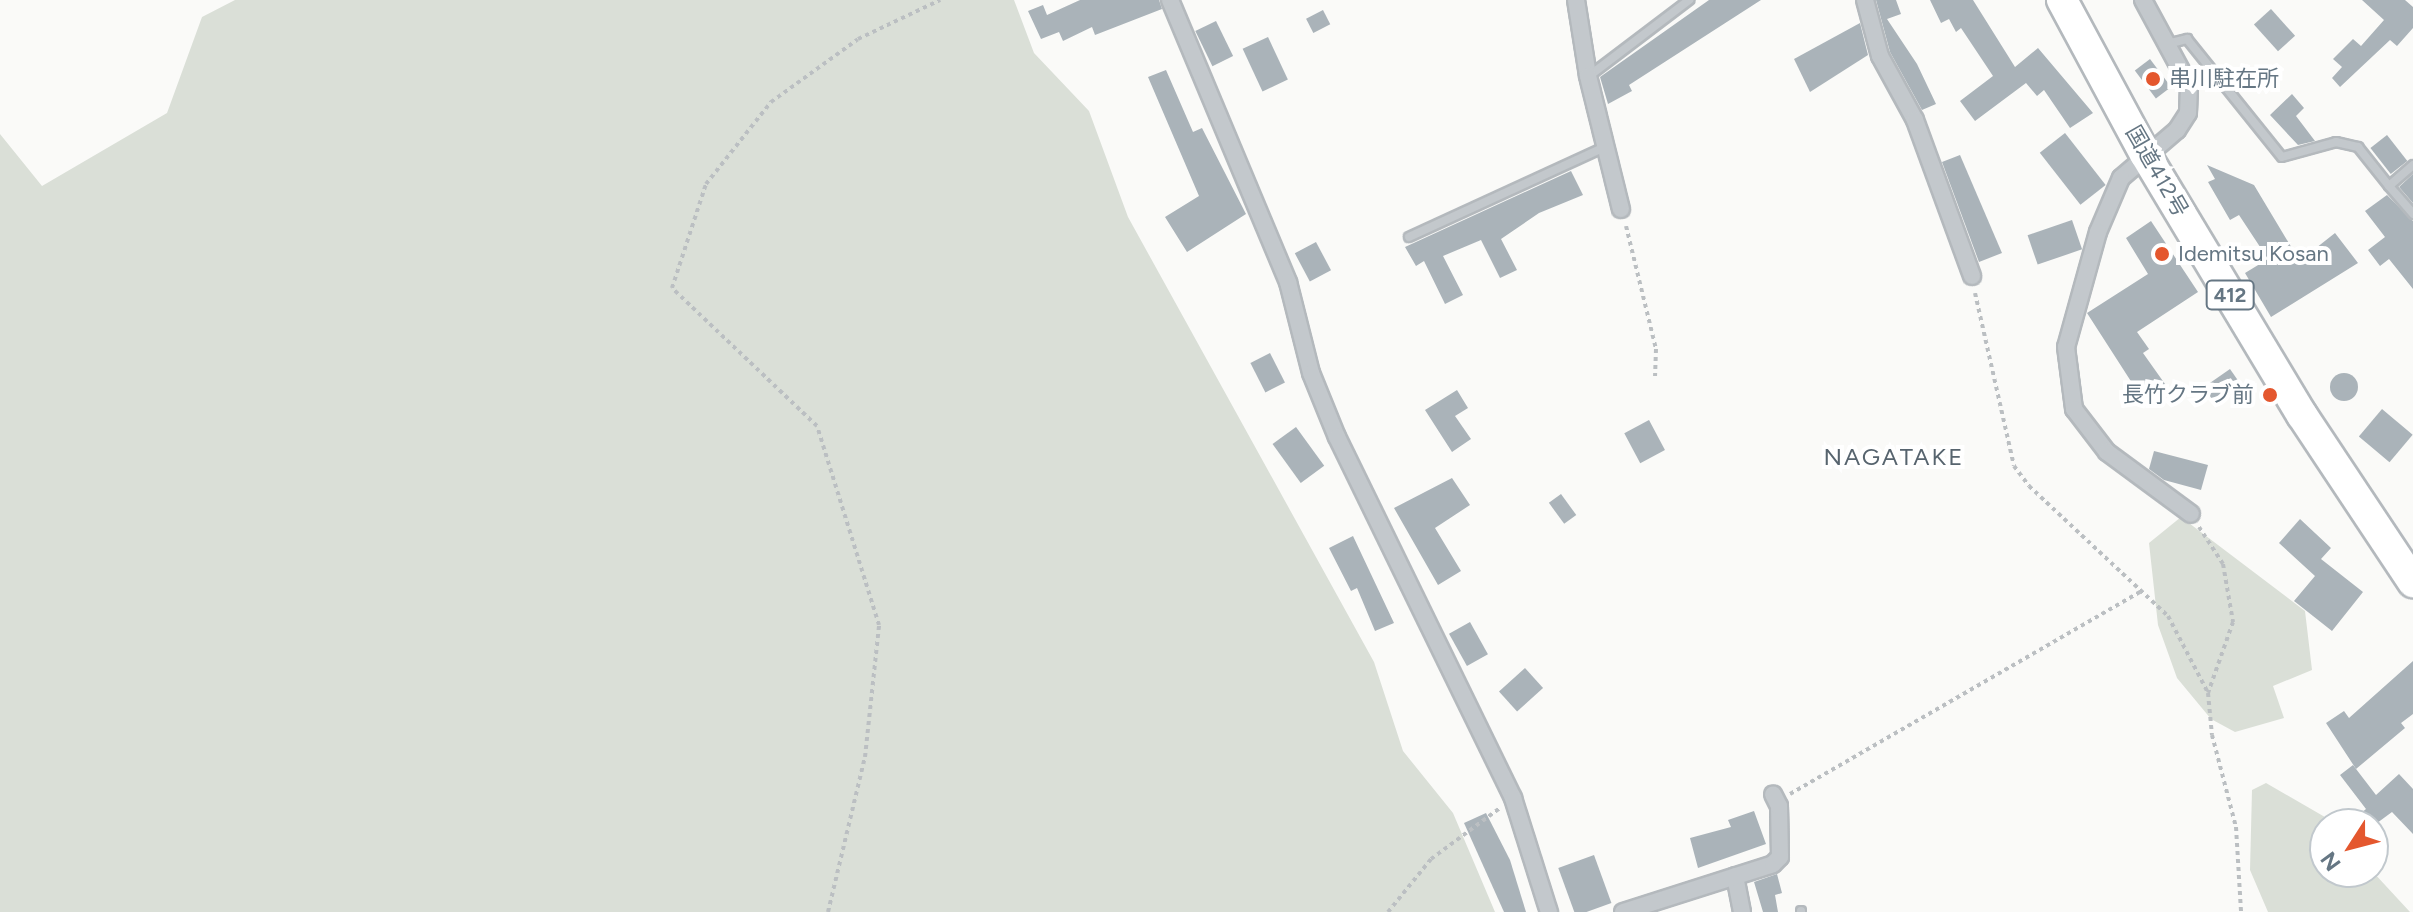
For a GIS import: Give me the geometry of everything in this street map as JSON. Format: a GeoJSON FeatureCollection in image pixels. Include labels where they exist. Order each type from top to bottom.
{"type":"FeatureCollection","features":[{"type":"Feature","properties":{"kind":"highway","name":"国道412号"},"geometry":{"type":"LineString","coordinates":[[2062,0],[2145,154],[2302,415],[2413,582]]}},
{"type":"Feature","properties":{"kind":"street"},"geometry":{"type":"LineString","coordinates":[[1170,0],[1288,282],[1311,373],[1337,437],[1513,798],[1549,912]]}},
{"type":"Feature","properties":{"kind":"street"},"geometry":{"type":"LineString","coordinates":[[1576,0],[1588,76],[1621,209]]}},
{"type":"Feature","properties":{"kind":"street"},"geometry":{"type":"LineString","coordinates":[[1865,0],[1880,56],[1915,120],[1972,276]]}},
{"type":"Feature","properties":{"kind":"street"},"geometry":{"type":"LineString","coordinates":[[2143,0],[2189,85],[2188,113],[2177,130],[2145,154],[2121,178],[2104,218],[2066,347],[2074,409],[2107,452],[2191,514]]}},
{"type":"Feature","properties":{"kind":"street"},"geometry":{"type":"LineString","coordinates":[[1623,912],[1735,876],[1780,857],[1775,796]]}},
{"type":"Feature","properties":{"kind":"street"},"geometry":{"type":"LineString","coordinates":[[1735,876],[1742,912]]}},
{"type":"Feature","properties":{"kind":"lane"},"geometry":{"type":"LineString","coordinates":[[1588,76],[1689,0]]}},
{"type":"Feature","properties":{"kind":"lane"},"geometry":{"type":"LineString","coordinates":[[2167,44],[2187,39],[2282,157],[2336,142],[2358,147],[2413,214]]}},
{"type":"Feature","properties":{"kind":"lane"},"geometry":{"type":"LineString","coordinates":[[1409,237],[1605,147]]}},
{"type":"Feature","properties":{"kind":"lane"},"geometry":{"type":"LineString","coordinates":[[2389,186],[2413,165]]}},
{"type":"Feature","properties":{"kind":"path"},"geometry":{"type":"LineString","coordinates":[[828,912],[865,757],[879,625],[817,426],[672,288],[706,184],[771,102],[858,39],[940,0]]}},
{"type":"Feature","properties":{"kind":"path"},"geometry":{"type":"LineString","coordinates":[[1621,209],[1656,349],[1655,376]]}},
{"type":"Feature","properties":{"kind":"path"},"geometry":{"type":"LineString","coordinates":[[1972,276],[2014,466],[2029,486],[2168,616],[2208,693],[2212,735],[2236,827],[2241,912]]}},
{"type":"Feature","properties":{"kind":"path"},"geometry":{"type":"LineString","coordinates":[[2191,514],[2223,564],[2233,622],[2208,693]]}},
{"type":"Feature","properties":{"kind":"path"},"geometry":{"type":"LineString","coordinates":[[1775,796],[1807,786],[2141,591]]}},
{"type":"Feature","properties":{"kind":"path"},"geometry":{"type":"LineString","coordinates":[[1388,912],[1431,859],[1513,798]]}},
{"type":"Feature","properties":{"kind":"shaded area"},"geometry":{"type":"Polygon","coordinates":[[[235,0],[1014,0],[1034,53],[1089,111],[1128,217],[1374,662],[1403,751],[1453,813],[1495,912],[0,912],[0,134],[42,186],[167,113],[202,17],[235,0]]]}},
{"type":"Feature","properties":{"kind":"shaded area"},"geometry":{"type":"Polygon","coordinates":[[[2181,517],[2305,611],[2312,670],[2273,686],[2284,718],[2235,732],[2211,719],[2177,678],[2158,625],[2149,543],[2181,517]]]}},
{"type":"Feature","properties":{"kind":"shaded area"},"geometry":{"type":"Polygon","coordinates":[[[2266,783],[2309,808],[2309,888],[2388,888],[2410,912],[2268,912],[2250,870],[2252,790],[2266,783]]]}},
{"type":"Feature","properties":{"kind":"building"},"geometry":{"type":"Polygon","coordinates":[[[1080,0],[1159,0],[1162,9],[1095,35],[1092,27],[1063,41],[1059,32],[1041,39],[1028,11],[1043,5],[1047,15],[1080,0]]]}},
{"type":"Feature","properties":{"kind":"building"},"geometry":{"type":"Polygon","coordinates":[[[1709,0],[1761,0],[1629,85],[1632,91],[1608,104],[1600,77],[1709,0]]]}},
{"type":"Feature","properties":{"kind":"building"},"geometry":{"type":"Polygon","coordinates":[[[1876,0],[1896,0],[1901,14],[1887,19],[1917,64],[1936,104],[1922,110],[1890,52],[1876,0]]]}},
{"type":"Feature","properties":{"kind":"building"},"geometry":{"type":"Polygon","coordinates":[[[1930,0],[1973,0],[2015,67],[2038,48],[2093,113],[2070,128],[2044,90],[2037,96],[2026,83],[1975,121],[1960,101],[1993,76],[1961,28],[1956,32],[1949,19],[1941,23],[1930,0]]]}},
{"type":"Feature","properties":{"kind":"building"},"geometry":{"type":"Polygon","coordinates":[[[2362,0],[2405,0],[2413,7],[2413,28],[2397,46],[2390,40],[2340,87],[2332,78],[2342,67],[2333,59],[2353,39],[2361,46],[2384,20],[2362,0]]]}},
{"type":"Feature","properties":{"kind":"building"},"geometry":{"type":"Polygon","coordinates":[[[2271,9],[2295,36],[2278,51],[2254,24],[2271,9]]]}},
{"type":"Feature","properties":{"kind":"building"},"geometry":{"type":"Polygon","coordinates":[[[1323,10],[1330,24],[1313,33],[1306,19],[1323,10]]]}},
{"type":"Feature","properties":{"kind":"building"},"geometry":{"type":"Polygon","coordinates":[[[1216,21],[1233,56],[1212,66],[1195,31],[1216,21]]]}},
{"type":"Feature","properties":{"kind":"building"},"geometry":{"type":"Polygon","coordinates":[[[1860,23],[1868,55],[1810,92],[1794,59],[1860,23]]]}},
{"type":"Feature","properties":{"kind":"building"},"geometry":{"type":"Polygon","coordinates":[[[1268,37],[1288,80],[1262,91],[1243,49],[1268,37]]]}},
{"type":"Feature","properties":{"kind":"building","name":"串川駐在所"},"geometry":{"type":"Polygon","coordinates":[[[2150,59],[2171,87],[2156,98],[2135,70],[2150,59]]]}},
{"type":"Feature","properties":{"kind":"building"},"geometry":{"type":"Polygon","coordinates":[[[1166,70],[1193,132],[1202,128],[1246,214],[1187,252],[1165,217],[1199,196],[1148,77],[1166,70]]]}},
{"type":"Feature","properties":{"kind":"building"},"geometry":{"type":"Polygon","coordinates":[[[2292,94],[2304,108],[2296,116],[2315,141],[2298,145],[2270,115],[2292,94]]]}},
{"type":"Feature","properties":{"kind":"building"},"geometry":{"type":"Polygon","coordinates":[[[2065,133],[2106,185],[2080,205],[2040,153],[2065,133]]]}},
{"type":"Feature","properties":{"kind":"building"},"geometry":{"type":"Polygon","coordinates":[[[2387,135],[2407,161],[2391,174],[2370,148],[2387,135]]]}},
{"type":"Feature","properties":{"kind":"building"},"geometry":{"type":"Polygon","coordinates":[[[1960,155],[2002,253],[1979,262],[1942,162],[1960,155]]]}},
{"type":"Feature","properties":{"kind":"building"},"geometry":{"type":"Polygon","coordinates":[[[2207,165],[2254,185],[2296,255],[2307,247],[2311,252],[2335,233],[2358,263],[2271,317],[2245,273],[2268,259],[2239,215],[2230,220],[2208,182],[2215,179],[2207,165]]]}},
{"type":"Feature","properties":{"kind":"building"},"geometry":{"type":"Polygon","coordinates":[[[1571,171],[1583,195],[1539,213],[1501,239],[1517,270],[1500,278],[1481,240],[1443,256],[1463,295],[1445,304],[1424,261],[1416,266],[1405,247],[1571,171]]]}},
{"type":"Feature","properties":{"kind":"building"},"geometry":{"type":"Polygon","coordinates":[[[2413,174],[2413,203],[2399,187],[2413,174]]]}},
{"type":"Feature","properties":{"kind":"building"},"geometry":{"type":"Polygon","coordinates":[[[2387,195],[2413,221],[2413,289],[2389,259],[2380,266],[2368,250],[2385,237],[2365,211],[2387,195]]]}},
{"type":"Feature","properties":{"kind":"building"},"geometry":{"type":"Polygon","coordinates":[[[2072,220],[2082,249],[2038,265],[2028,235],[2072,220]]]}},
{"type":"Feature","properties":{"kind":"building"},"geometry":{"type":"Polygon","coordinates":[[[2151,221],[2198,292],[2137,332],[2149,349],[2143,353],[2165,384],[2143,400],[2087,313],[2148,274],[2126,238],[2151,221]]]}},
{"type":"Feature","properties":{"kind":"building"},"geometry":{"type":"Polygon","coordinates":[[[1316,242],[1331,270],[1310,282],[1295,253],[1316,242]]]}},
{"type":"Feature","properties":{"kind":"building"},"geometry":{"type":"Polygon","coordinates":[[[1270,353],[1285,382],[1265,392],[1250,363],[1270,353]]]}},
{"type":"Feature","properties":{"kind":"building"},"geometry":{"type":"Polygon","coordinates":[[[2230,369],[2242,386],[2216,405],[2204,387],[2230,369]]]}},
{"type":"Feature","properties":{"kind":"building"},"geometry":{"type":"Polygon","coordinates":[[[2344,373],[2354,377],[2358,387],[2354,397],[2344,401],[2334,397],[2330,387],[2334,377],[2344,373]]]}},
{"type":"Feature","properties":{"kind":"building"},"geometry":{"type":"Polygon","coordinates":[[[1457,390],[1468,408],[1455,416],[1471,439],[1452,452],[1425,410],[1457,390]]]}},
{"type":"Feature","properties":{"kind":"building"},"geometry":{"type":"Polygon","coordinates":[[[2382,409],[2413,435],[2390,462],[2359,437],[2382,409]]]}},
{"type":"Feature","properties":{"kind":"building"},"geometry":{"type":"Polygon","coordinates":[[[1649,420],[1665,450],[1640,463],[1624,433],[1649,420]]]}},
{"type":"Feature","properties":{"kind":"building"},"geometry":{"type":"Polygon","coordinates":[[[1296,427],[1324,466],[1301,483],[1273,444],[1296,427]]]}},
{"type":"Feature","properties":{"kind":"building"},"geometry":{"type":"Polygon","coordinates":[[[2154,451],[2208,465],[2201,490],[2164,480],[2149,469],[2154,451]]]}},
{"type":"Feature","properties":{"kind":"building"},"geometry":{"type":"Polygon","coordinates":[[[1452,478],[1470,505],[1435,528],[1461,571],[1438,585],[1394,508],[1452,478]]]}},
{"type":"Feature","properties":{"kind":"building"},"geometry":{"type":"Polygon","coordinates":[[[1561,494],[1576,515],[1564,524],[1549,503],[1561,494]]]}},
{"type":"Feature","properties":{"kind":"building"},"geometry":{"type":"Polygon","coordinates":[[[2300,519],[2331,548],[2321,559],[2363,592],[2332,631],[2294,601],[2315,576],[2279,543],[2300,519]]]}},
{"type":"Feature","properties":{"kind":"building"},"geometry":{"type":"Polygon","coordinates":[[[1353,536],[1394,623],[1375,631],[1357,588],[1351,591],[1329,548],[1353,536]]]}},
{"type":"Feature","properties":{"kind":"building"},"geometry":{"type":"Polygon","coordinates":[[[1470,622],[1488,654],[1467,666],[1449,634],[1470,622]]]}},
{"type":"Feature","properties":{"kind":"building"},"geometry":{"type":"Polygon","coordinates":[[[2413,661],[2413,714],[2401,723],[2405,728],[2356,769],[2326,723],[2344,711],[2349,718],[2413,661]]]}},
{"type":"Feature","properties":{"kind":"building"},"geometry":{"type":"Polygon","coordinates":[[[1525,668],[1543,688],[1517,711],[1499,691],[1525,668]]]}},
{"type":"Feature","properties":{"kind":"building"},"geometry":{"type":"Polygon","coordinates":[[[2353,765],[2376,795],[2399,774],[2413,789],[2413,834],[2392,812],[2389,814],[2389,808],[2365,808],[2340,775],[2353,765]]]}},
{"type":"Feature","properties":{"kind":"building"},"geometry":{"type":"Polygon","coordinates":[[[1754,811],[1766,844],[1698,868],[1690,838],[1731,827],[1728,820],[1754,811]]]}},
{"type":"Feature","properties":{"kind":"building"},"geometry":{"type":"Polygon","coordinates":[[[1486,813],[1510,860],[1526,912],[1504,912],[1464,823],[1486,813]]]}},
{"type":"Feature","properties":{"kind":"building"},"geometry":{"type":"Polygon","coordinates":[[[1594,855],[1611,903],[1587,912],[1574,912],[1558,868],[1594,855]]]}},
{"type":"Feature","properties":{"kind":"building"},"geometry":{"type":"Polygon","coordinates":[[[1777,874],[1782,893],[1775,895],[1778,912],[1763,912],[1754,882],[1777,874]]]}},
{"type":"Feature","properties":{"kind":"place","name":"串川駐在所"},"geometry":{"type":"Point","coordinates":[2153,79]}},
{"type":"Feature","properties":{"kind":"place","name":"Idemitsu Kosan"},"geometry":{"type":"Point","coordinates":[2162,254]}},
{"type":"Feature","properties":{"kind":"place","name":"長竹クラブ前"},"geometry":{"type":"Point","coordinates":[2270,395]}},
{"type":"Feature","properties":{"kind":"district","name":"NAGATAKE"},"geometry":{"type":"Point","coordinates":[1894,457]}}]}
